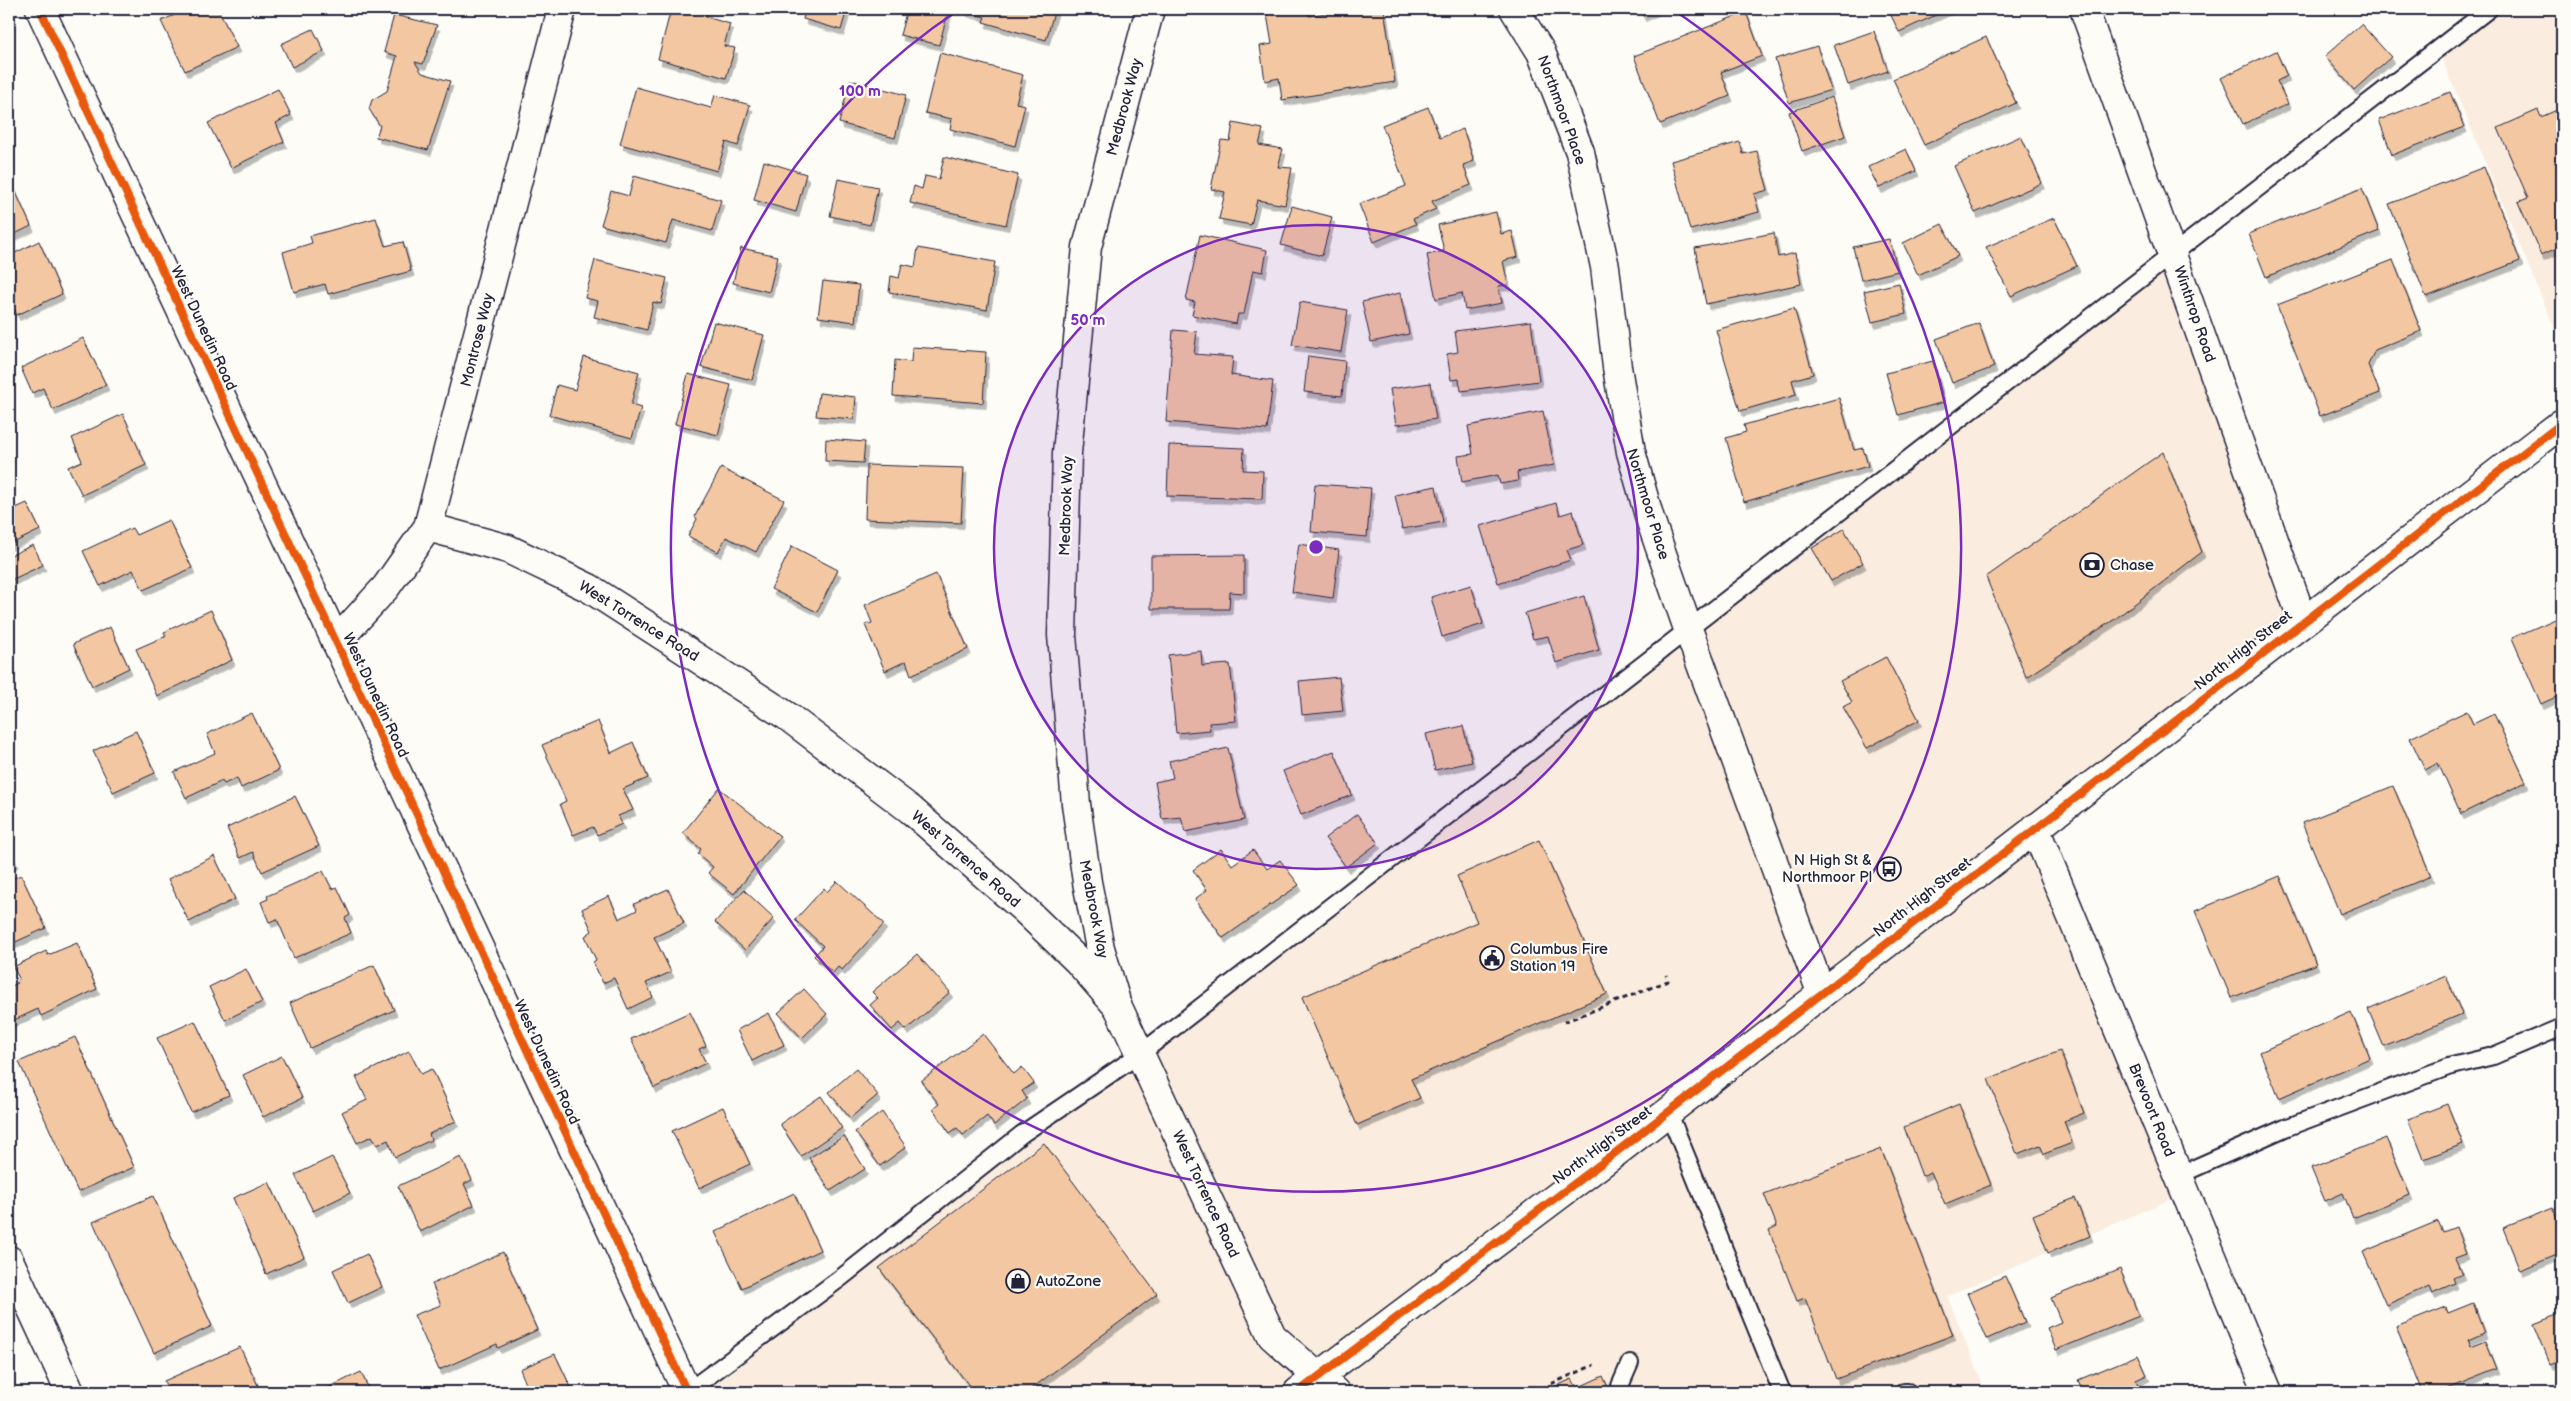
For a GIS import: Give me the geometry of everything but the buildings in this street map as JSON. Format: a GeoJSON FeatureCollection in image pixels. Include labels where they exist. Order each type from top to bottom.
{"type":"FeatureCollection","features":[{"type":"Feature","properties":{"kind":"street","name":"West Dunedin Road"},"geometry":{"type":"LineString","coordinates":[[40,9],[687,1392]]}},
{"type":"Feature","properties":{"kind":"street","name":"Montrose Way"},"geometry":{"type":"LineString","coordinates":[[336,642],[386,587],[428,527],[562,9]]}},
{"type":"Feature","properties":{"kind":"street","name":"Medbrook Way"},"geometry":{"type":"LineString","coordinates":[[1118,1007],[1100,948],[1087,882],[1076,804],[1062,635],[1067,453],[1086,247],[1150,9]]}},
{"type":"Feature","properties":{"kind":"street","name":"Northmoor Place"},"geometry":{"type":"LineString","coordinates":[[1514,9],[1541,52],[1580,152],[1606,267],[1617,367],[1631,452],[1650,519],[1688,629],[1821,992]]}},
{"type":"Feature","properties":{"kind":"street","name":"Winthrop Road"},"geometry":{"type":"LineString","coordinates":[[2084,9],[2173,253],[2303,621]]}},
{"type":"Feature","properties":{"kind":"street","name":"North High Street"},"geometry":{"type":"LineString","coordinates":[[1317,1387],[1821,992],[2562,423]]}},
{"type":"Feature","properties":{"kind":"street","name":"West Torrence Road"},"geometry":{"type":"LineString","coordinates":[[428,527],[508,548],[589,588],[787,716],[911,810],[1025,910],[1078,961],[1118,1007],[1272,1336],[1317,1387]]}},
{"type":"Feature","properties":{"kind":"street","name":"Brevoort Road"},"geometry":{"type":"LineString","coordinates":[[2035,828],[2268,1392]]}},
{"type":"Feature","properties":{"kind":"street"},"geometry":{"type":"LineString","coordinates":[[9,1260],[70,1392]]}},
{"type":"Feature","properties":{"kind":"lane"},"geometry":{"type":"LineString","coordinates":[[687,1392],[842,1277],[1022,1134],[1140,1054],[2489,9]]}},
{"type":"Feature","properties":{"kind":"lane"},"geometry":{"type":"LineString","coordinates":[[2178,1176],[2285,1128],[2448,1067],[2493,1056],[2562,1027]]}},
{"type":"Feature","properties":{"kind":"lane"},"geometry":{"type":"LineString","coordinates":[[1668,1111],[1782,1392]]}},
{"type":"Feature","properties":{"kind":"lane"},"geometry":{"type":"LineString","coordinates":[[1623,1392],[1620,1386],[1630,1363]]}},
{"type":"Feature","properties":{"kind":"path"},"geometry":{"type":"LineString","coordinates":[[1564,1022],[1668,981],[1666,974]]}},
{"type":"Feature","properties":{"kind":"path"},"geometry":{"type":"LineString","coordinates":[[1547,1392],[1550,1384],[1594,1365]]}},
{"type":"Feature","properties":{"kind":"shaded area"},"geometry":{"type":"Polygon","coordinates":[[[2474,9],[2562,9],[2562,346],[2434,40],[2474,9]]]}},
{"type":"Feature","properties":{"kind":"shaded area"},"geometry":{"type":"Polygon","coordinates":[[[2174,247],[2315,617],[2041,835],[2196,1188],[1947,1296],[1986,1392],[686,1392],[2174,247]]]}},
{"type":"Feature","properties":{"kind":"cycle path"},"geometry":{"type":"LineString","coordinates":[[40,9],[687,1392]]}},
{"type":"Feature","properties":{"kind":"cycle path"},"geometry":{"type":"LineString","coordinates":[[1298,1392],[1615,1153],[2562,423]]}},
{"type":"Feature","properties":{"kind":"place","name":"Chase"},"geometry":{"type":"Point","coordinates":[2092,565]}},
{"type":"Feature","properties":{"kind":"place","name":"N High St & Northmoor Pl"},"geometry":{"type":"Point","coordinates":[1889,869]}},
{"type":"Feature","properties":{"kind":"place","name":"Columbus Fire Station 19"},"geometry":{"type":"Point","coordinates":[1492,958]}},
{"type":"Feature","properties":{"kind":"place","name":"AutoZone"},"geometry":{"type":"Point","coordinates":[1018,1281]}}]}
